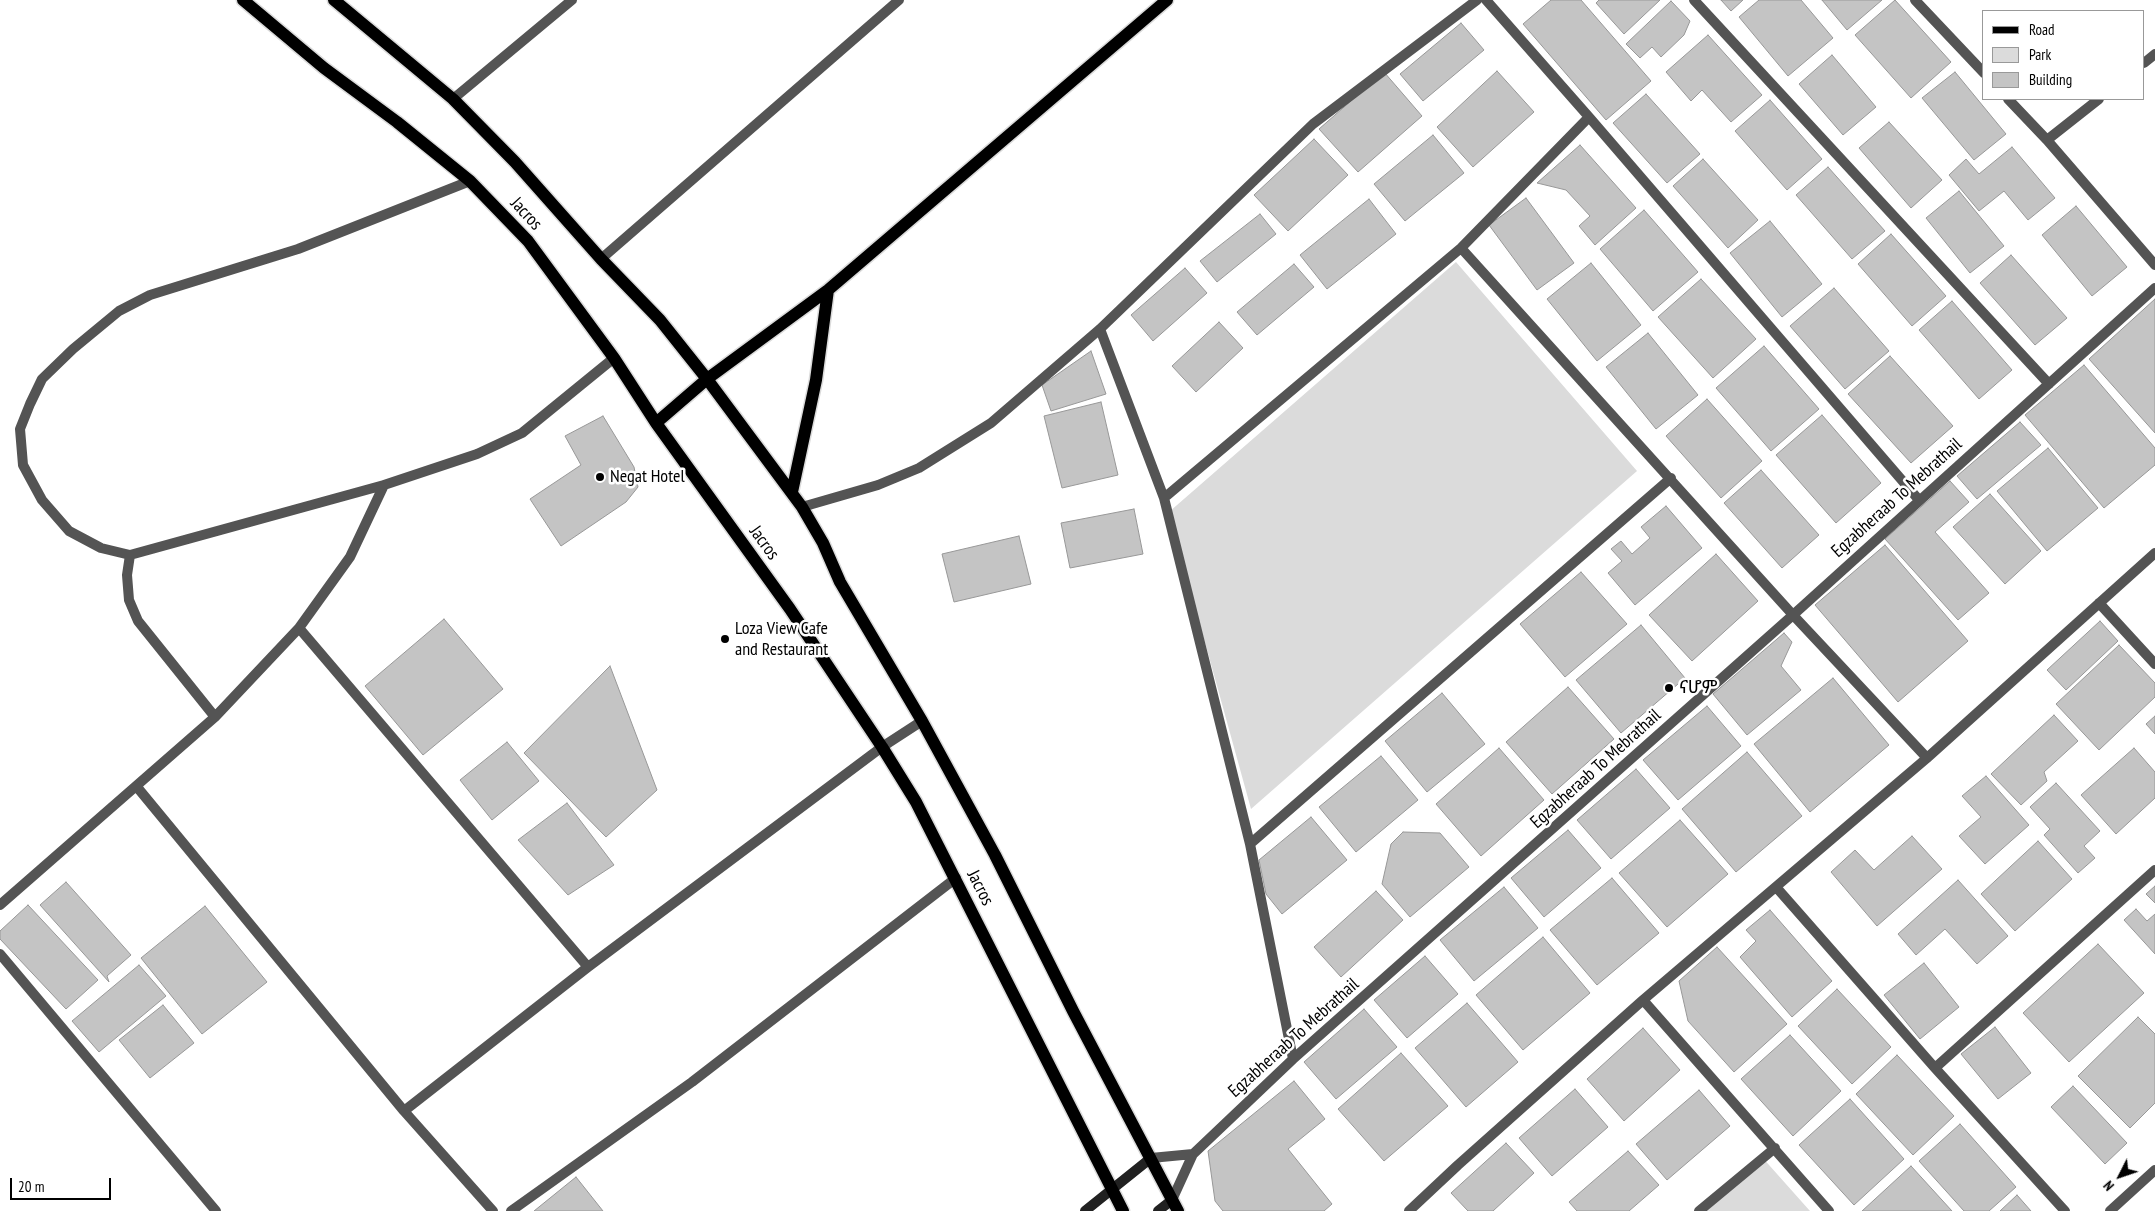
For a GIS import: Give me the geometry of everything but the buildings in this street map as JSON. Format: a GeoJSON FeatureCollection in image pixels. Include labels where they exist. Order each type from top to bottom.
{"type":"FeatureCollection","features":[{"type":"Feature","properties":{"kind":"main road","name":"Jacros"},"geometry":{"type":"LineString","coordinates":[[243,0],[324,68],[397,122],[470,181],[528,242],[614,358],[656,423],[790,609],[916,802],[1123,1211]]}},
{"type":"Feature","properties":{"kind":"main road","name":"Jacros"},"geometry":{"type":"LineString","coordinates":[[334,0],[453,99],[515,162],[601,259],[660,320],[792,492],[823,543],[840,582],[922,721],[995,854],[1073,1012],[1175,1206]]}},
{"type":"Feature","properties":{"kind":"main road"},"geometry":{"type":"LineString","coordinates":[[656,423],[707,379],[828,290],[1167,0]]}},
{"type":"Feature","properties":{"kind":"main road"},"geometry":{"type":"LineString","coordinates":[[792,492],[816,380],[828,290]]}},
{"type":"Feature","properties":{"kind":"main road"},"geometry":{"type":"LineString","coordinates":[[1085,1211],[1151,1158]]}},
{"type":"Feature","properties":{"kind":"main road"},"geometry":{"type":"LineString","coordinates":[[1158,1211],[1175,1206]]}},
{"type":"Feature","properties":{"kind":"street"},"geometry":{"type":"LineString","coordinates":[[453,99],[572,0]]}},
{"type":"Feature","properties":{"kind":"street"},"geometry":{"type":"LineString","coordinates":[[601,259],[899,0]]}},
{"type":"Feature","properties":{"kind":"street"},"geometry":{"type":"LineString","coordinates":[[802,507],[878,485],[919,468],[991,423],[1100,329],[1313,124],[1477,0]]}},
{"type":"Feature","properties":{"kind":"street"},"geometry":{"type":"LineString","coordinates":[[1486,0],[1919,500]]}},
{"type":"Feature","properties":{"kind":"street"},"geometry":{"type":"LineString","coordinates":[[1694,0],[2049,384]]}},
{"type":"Feature","properties":{"kind":"street"},"geometry":{"type":"LineString","coordinates":[[1915,0],[1982,71]]}},
{"type":"Feature","properties":{"kind":"street"},"geometry":{"type":"LineString","coordinates":[[2145,62],[2155,54]]}},
{"type":"Feature","properties":{"kind":"street"},"geometry":{"type":"LineString","coordinates":[[2009,100],[2155,264]]}},
{"type":"Feature","properties":{"kind":"street"},"geometry":{"type":"LineString","coordinates":[[2046,140],[2098,100]]}},
{"type":"Feature","properties":{"kind":"street"},"geometry":{"type":"LineString","coordinates":[[1164,498],[1460,248],[1589,117]]}},
{"type":"Feature","properties":{"kind":"street"},"geometry":{"type":"LineString","coordinates":[[470,181],[298,248],[150,295],[119,311],[73,349],[42,379],[20,429],[23,465],[42,500],[69,531],[101,548],[130,555],[384,485],[477,454],[522,433],[614,358]]}},
{"type":"Feature","properties":{"kind":"street"},"geometry":{"type":"LineString","coordinates":[[1460,248],[1671,478],[1793,615],[1927,758]]}},
{"type":"Feature","properties":{"kind":"street","name":"Egzabheraab To Mebrathail"},"geometry":{"type":"LineString","coordinates":[[1175,1206],[1193,1154],[1293,1059],[1793,615],[2155,288]]}},
{"type":"Feature","properties":{"kind":"street"},"geometry":{"type":"LineString","coordinates":[[1100,329],[1164,498],[1250,844],[1293,1059]]}},
{"type":"Feature","properties":{"kind":"street"},"geometry":{"type":"LineString","coordinates":[[1250,844],[1671,478]]}},
{"type":"Feature","properties":{"kind":"street"},"geometry":{"type":"LineString","coordinates":[[0,905],[215,717],[299,628],[350,557],[384,485]]}},
{"type":"Feature","properties":{"kind":"street"},"geometry":{"type":"LineString","coordinates":[[1411,1210],[1458,1165],[1643,1000],[1927,758],[2155,553]]}},
{"type":"Feature","properties":{"kind":"street"},"geometry":{"type":"LineString","coordinates":[[130,555],[127,575],[129,600],[138,621],[215,717]]}},
{"type":"Feature","properties":{"kind":"street"},"geometry":{"type":"LineString","coordinates":[[2099,604],[2155,664]]}},
{"type":"Feature","properties":{"kind":"street"},"geometry":{"type":"LineString","coordinates":[[299,628],[588,967]]}},
{"type":"Feature","properties":{"kind":"street"},"geometry":{"type":"LineString","coordinates":[[404,1111],[588,967],[882,748],[922,721]]}},
{"type":"Feature","properties":{"kind":"street"},"geometry":{"type":"LineString","coordinates":[[137,787],[404,1111],[493,1211]]}},
{"type":"Feature","properties":{"kind":"street"},"geometry":{"type":"LineString","coordinates":[[1935,1068],[2155,870]]}},
{"type":"Feature","properties":{"kind":"street"},"geometry":{"type":"LineString","coordinates":[[511,1211],[692,1082],[956,878]]}},
{"type":"Feature","properties":{"kind":"street"},"geometry":{"type":"LineString","coordinates":[[1776,887],[1935,1068],[2065,1211]]}},
{"type":"Feature","properties":{"kind":"street"},"geometry":{"type":"LineString","coordinates":[[0,954],[216,1211]]}},
{"type":"Feature","properties":{"kind":"street"},"geometry":{"type":"LineString","coordinates":[[1643,1000],[1829,1211]]}},
{"type":"Feature","properties":{"kind":"street"},"geometry":{"type":"LineString","coordinates":[[1700,1211],[1775,1148]]}},
{"type":"Feature","properties":{"kind":"street"},"geometry":{"type":"LineString","coordinates":[[1151,1158],[1193,1154]]}},
{"type":"Feature","properties":{"kind":"street"},"geometry":{"type":"LineString","coordinates":[[2110,1211],[2155,1170]]}},
{"type":"Feature","properties":{"kind":"green space"},"geometry":{"type":"Polygon","coordinates":[[[1456,262],[1637,471],[1251,809],[1169,512],[1456,262]]]}},
{"type":"Feature","properties":{"kind":"green space"},"geometry":{"type":"Polygon","coordinates":[[[1761,1156],[1810,1211],[1699,1211],[1761,1156]]]}},
{"type":"Feature","properties":{"kind":"place","name":"Negat Hotel"},"geometry":{"type":"Point","coordinates":[600,477]}},
{"type":"Feature","properties":{"kind":"place","name":"Loza View Cafe and Restaurant"},"geometry":{"type":"Point","coordinates":[725,639]}},
{"type":"Feature","properties":{"kind":"place","name":"ናሆም"},"geometry":{"type":"Point","coordinates":[1669,688]}}]}
